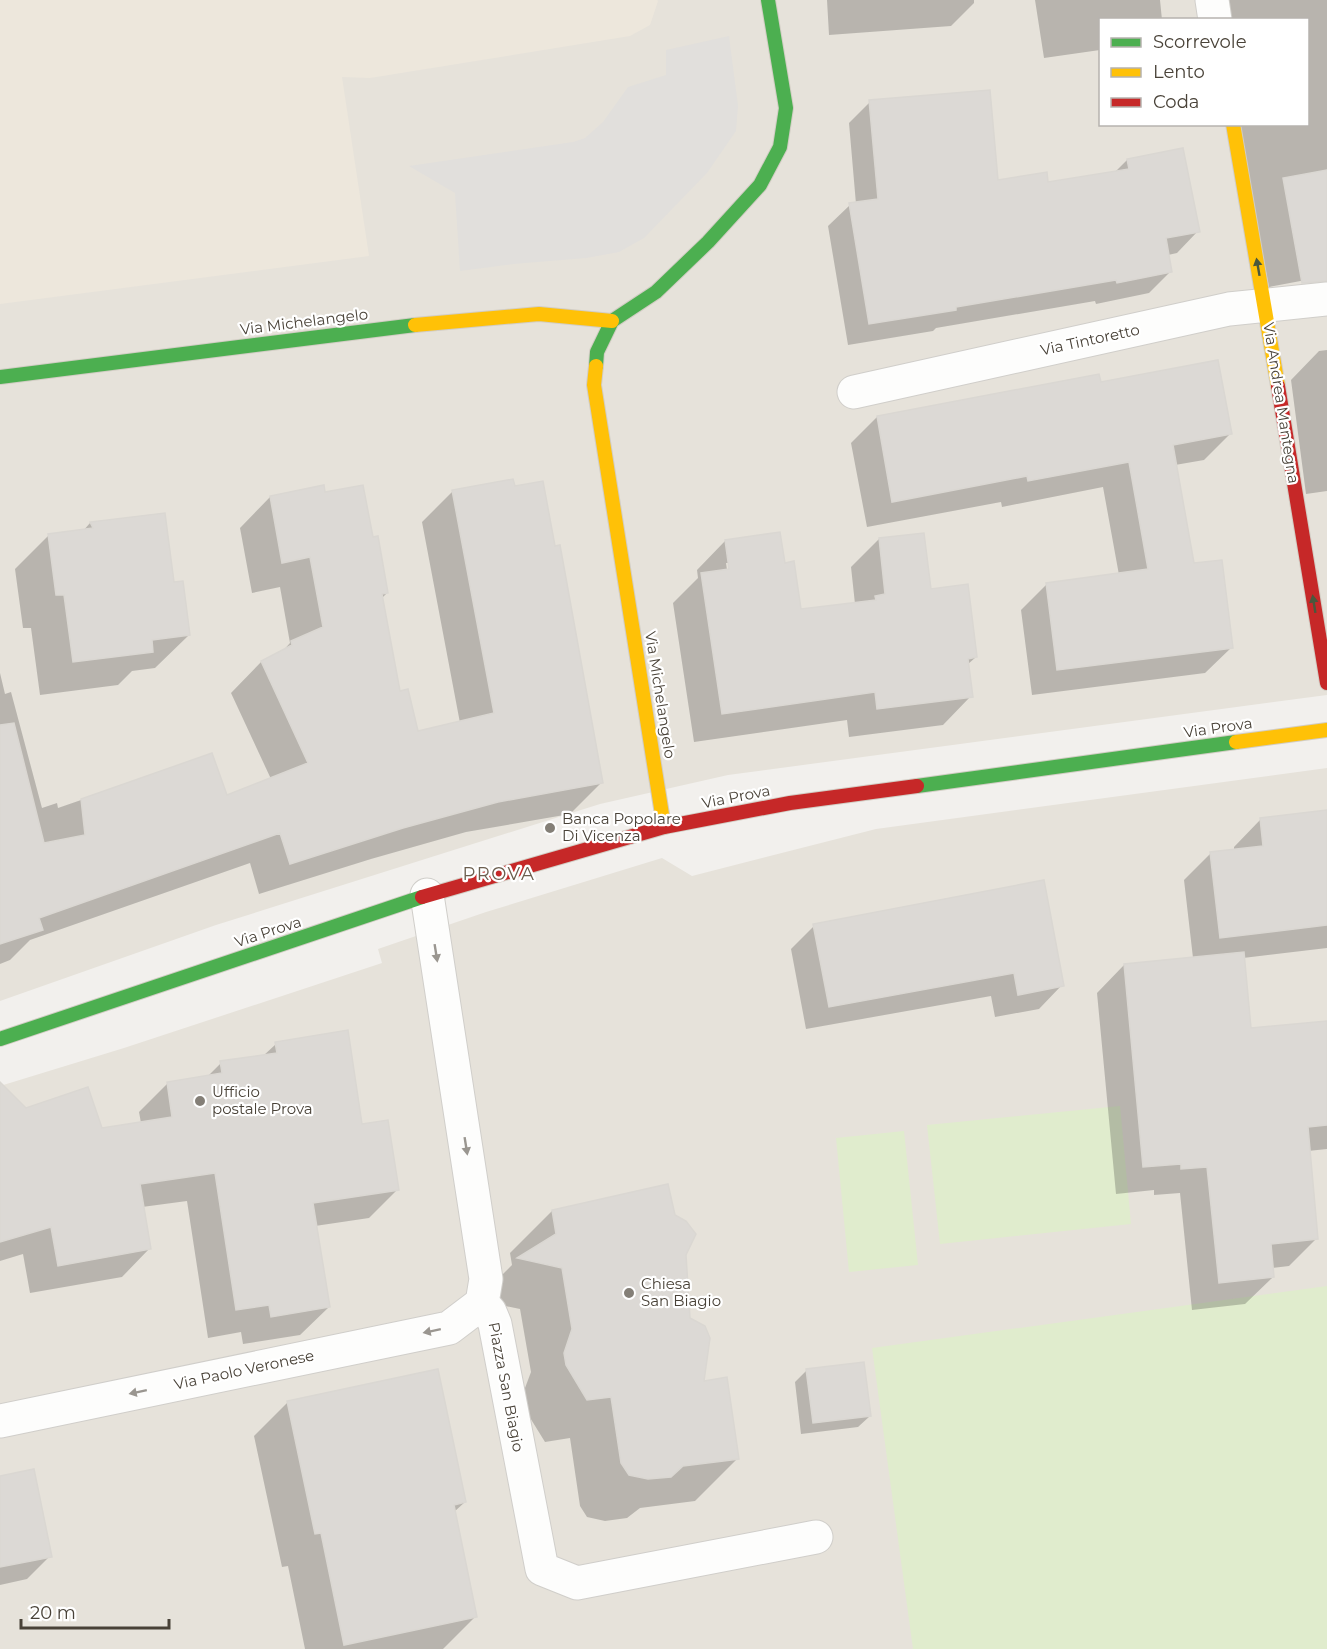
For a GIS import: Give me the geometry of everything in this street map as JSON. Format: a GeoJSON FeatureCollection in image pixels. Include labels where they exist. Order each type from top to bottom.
{"type":"FeatureCollection","features":[{"type":"Feature","properties":{"kind":"street"},"geometry":{"type":"LineString","coordinates":[[612,321],[656,292],[708,242],[760,185],[780,147],[786,108],[768,0]]}},
{"type":"Feature","properties":{"kind":"street"},"geometry":{"type":"LineString","coordinates":[[1212,0],[1215,18]]}},
{"type":"Feature","properties":{"kind":"street","name":"Via Andrea Mantegna"},"geometry":{"type":"LineString","coordinates":[[1233,126],[1266,305],[1327,682]]}},
{"type":"Feature","properties":{"kind":"street","name":"Via Tintoretto"},"geometry":{"type":"LineString","coordinates":[[854,392],[1229,309],[1327,299]]}},
{"type":"Feature","properties":{"kind":"street","name":"Via Michelangelo"},"geometry":{"type":"LineString","coordinates":[[0,377],[424,324],[539,314],[612,321],[597,352],[594,385],[664,827]]}},
{"type":"Feature","properties":{"kind":"street","name":"Via Prova"},"geometry":{"type":"LineString","coordinates":[[0,1039],[427,895],[664,827],[790,803],[1327,730]]}},
{"type":"Feature","properties":{"kind":"street","name":"Piazza San Biagio"},"geometry":{"type":"LineString","coordinates":[[427,895],[486,1279],[482,1303],[490,1312],[495,1324],[542,1569],[577,1583],[816,1537]]}},
{"type":"Feature","properties":{"kind":"street","name":"Via Paolo Veronese"},"geometry":{"type":"LineString","coordinates":[[0,1421],[449,1328],[482,1303]]}},
{"type":"Feature","properties":{"kind":"shaded area","name":"PROVA"},"geometry":{"type":"Polygon","coordinates":[[[0,0],[1327,0],[1327,695],[728,775],[600,804],[216,925],[0,1001],[0,0]]]}},
{"type":"Feature","properties":{"kind":"shaded area"},"geometry":{"type":"Polygon","coordinates":[[[0,0],[658,1],[650,25],[630,36],[370,78],[342,77],[369,256],[0,304],[0,0]]]}},
{"type":"Feature","properties":{"kind":"shaded area"},"geometry":{"type":"Polygon","coordinates":[[[729,36],[738,106],[736,131],[707,173],[644,238],[619,252],[586,258],[460,271],[455,193],[409,166],[573,142],[585,138],[603,122],[628,87],[666,75],[666,50],[729,36]]]}},
{"type":"Feature","properties":{"kind":"shaded area","name":"PROVA"},"geometry":{"type":"Polygon","coordinates":[[[1327,768],[1327,1649],[0,1649],[0,1086],[124,1048],[382,963],[378,949],[486,912],[662,858],[692,876],[876,829],[1327,768]]]}},
{"type":"Feature","properties":{"kind":"green space"},"geometry":{"type":"Polygon","coordinates":[[[1120,1106],[1131,1224],[940,1244],[927,1125],[1120,1106]]]}},
{"type":"Feature","properties":{"kind":"green space"},"geometry":{"type":"Polygon","coordinates":[[[904,1131],[918,1265],[849,1272],[836,1138],[904,1131]]]}},
{"type":"Feature","properties":{"kind":"green space"},"geometry":{"type":"Polygon","coordinates":[[[1327,1286],[1327,1649],[913,1649],[872,1348],[1327,1286]]]}},
{"type":"Feature","properties":{"kind":"building"},"geometry":{"type":"Polygon","coordinates":[[[990,90],[998,180],[1047,172],[1048,182],[1129,169],[1127,159],[1183,148],[1200,232],[1166,238],[1172,272],[1117,283],[1116,280],[956,307],[956,310],[869,324],[849,203],[878,199],[869,100],[990,90]]]}},
{"type":"Feature","properties":{"kind":"building"},"geometry":{"type":"Polygon","coordinates":[[[1327,170],[1327,281],[1302,283],[1283,178],[1327,170]]]}},
{"type":"Feature","properties":{"kind":"building"},"geometry":{"type":"Polygon","coordinates":[[[1218,360],[1232,434],[1173,445],[1194,563],[1222,560],[1233,648],[1057,670],[1046,583],[1148,569],[1129,462],[1028,481],[1027,476],[892,502],[877,416],[1099,374],[1101,382],[1218,360]]]}},
{"type":"Feature","properties":{"kind":"building"},"geometry":{"type":"Polygon","coordinates":[[[513,479],[515,486],[543,481],[555,546],[560,545],[603,783],[498,802],[403,828],[290,864],[280,833],[39,918],[43,930],[0,944],[0,725],[14,723],[44,843],[85,835],[81,799],[212,753],[227,795],[308,763],[261,661],[292,645],[291,641],[323,627],[310,557],[282,563],[270,496],[324,485],[325,492],[363,485],[373,537],[378,536],[388,593],[382,594],[400,691],[408,689],[418,731],[494,713],[452,490],[513,479]]]}},
{"type":"Feature","properties":{"kind":"building"},"geometry":{"type":"Polygon","coordinates":[[[165,513],[174,582],[183,581],[190,635],[152,640],[153,652],[73,662],[64,595],[56,595],[48,534],[93,528],[90,522],[165,513]]]}},
{"type":"Feature","properties":{"kind":"building"},"geometry":{"type":"Polygon","coordinates":[[[780,532],[785,563],[794,561],[801,609],[876,600],[875,596],[885,594],[879,538],[924,533],[931,589],[968,584],[977,657],[968,659],[973,697],[877,709],[875,692],[722,714],[701,573],[729,569],[725,540],[780,532]]]}},
{"type":"Feature","properties":{"kind":"building"},"geometry":{"type":"Polygon","coordinates":[[[1327,810],[1327,925],[1220,938],[1210,852],[1263,846],[1260,818],[1327,810]]]}},
{"type":"Feature","properties":{"kind":"building"},"geometry":{"type":"Polygon","coordinates":[[[1044,880],[1064,986],[1018,995],[1014,973],[829,1007],[813,924],[1044,880]]]}},
{"type":"Feature","properties":{"kind":"building"},"geometry":{"type":"Polygon","coordinates":[[[1244,952],[1251,1028],[1327,1021],[1327,1125],[1308,1127],[1318,1239],[1271,1244],[1274,1277],[1219,1283],[1207,1167],[1181,1169],[1181,1164],[1143,1167],[1124,964],[1244,952]]]}},
{"type":"Feature","properties":{"kind":"building"},"geometry":{"type":"Polygon","coordinates":[[[348,1030],[362,1124],[388,1120],[399,1190],[313,1203],[330,1307],[271,1317],[269,1305],[236,1310],[215,1173],[140,1184],[151,1249],[58,1266],[51,1227],[0,1242],[0,1082],[26,1108],[88,1087],[102,1128],[172,1117],[167,1082],[222,1073],[220,1061],[277,1053],[275,1042],[348,1030]]]}},
{"type":"Feature","properties":{"kind":"building"},"geometry":{"type":"Polygon","coordinates":[[[668,1184],[675,1215],[686,1221],[696,1234],[686,1255],[690,1318],[705,1326],[710,1338],[704,1381],[727,1377],[739,1459],[683,1466],[671,1477],[648,1479],[629,1475],[621,1463],[611,1397],[587,1400],[566,1365],[564,1353],[572,1329],[562,1268],[517,1258],[556,1234],[552,1210],[668,1184]]]}},
{"type":"Feature","properties":{"kind":"building"},"geometry":{"type":"Polygon","coordinates":[[[864,1362],[871,1416],[813,1423],[806,1369],[864,1362]]]}},
{"type":"Feature","properties":{"kind":"building"},"geometry":{"type":"Polygon","coordinates":[[[438,1369],[466,1502],[454,1505],[477,1617],[344,1645],[321,1533],[315,1534],[287,1401],[438,1369]]]}},
{"type":"Feature","properties":{"kind":"building"},"geometry":{"type":"Polygon","coordinates":[[[34,1469],[52,1557],[0,1567],[0,1476],[34,1469]]]}},
{"type":"Feature","properties":{"kind":"traffic: fast"},"geometry":{"type":"LineString","coordinates":[[596,366],[597,352],[612,321],[656,292],[708,242],[760,185],[780,147],[786,108],[768,0]]}},
{"type":"Feature","properties":{"kind":"traffic: fast"},"geometry":{"type":"LineString","coordinates":[[0,377],[415,325]]}},
{"type":"Feature","properties":{"kind":"traffic: fast"},"geometry":{"type":"LineString","coordinates":[[917,786],[1236,742]]}},
{"type":"Feature","properties":{"kind":"traffic: fast"},"geometry":{"type":"LineString","coordinates":[[0,1039],[422,897]]}},
{"type":"Feature","properties":{"kind":"traffic: slow"},"geometry":{"type":"LineString","coordinates":[[1233,126],[1278,386]]}},
{"type":"Feature","properties":{"kind":"traffic: slow"},"geometry":{"type":"LineString","coordinates":[[415,325],[539,314],[612,321]]}},
{"type":"Feature","properties":{"kind":"traffic: slow"},"geometry":{"type":"LineString","coordinates":[[596,366],[594,385],[664,827]]}},
{"type":"Feature","properties":{"kind":"traffic: slow"},"geometry":{"type":"LineString","coordinates":[[1236,742],[1327,730]]}},
{"type":"Feature","properties":{"kind":"traffic: jam"},"geometry":{"type":"LineString","coordinates":[[1278,386],[1327,683]]}},
{"type":"Feature","properties":{"kind":"traffic: jam"},"geometry":{"type":"LineString","coordinates":[[422,897],[664,827],[790,803],[917,786]]}},
{"type":"Feature","properties":{"kind":"place","name":"Banca Popolare Di Vicenza"},"geometry":{"type":"Point","coordinates":[550,828]}},
{"type":"Feature","properties":{"kind":"place","name":"Ufficio postale Prova"},"geometry":{"type":"Point","coordinates":[200,1101]}},
{"type":"Feature","properties":{"kind":"place","name":"Chiesa San Biagio"},"geometry":{"type":"Point","coordinates":[629,1293]}},
{"type":"Feature","properties":{"kind":"district","name":"PROVA"},"geometry":{"type":"Point","coordinates":[499,874]}}]}
